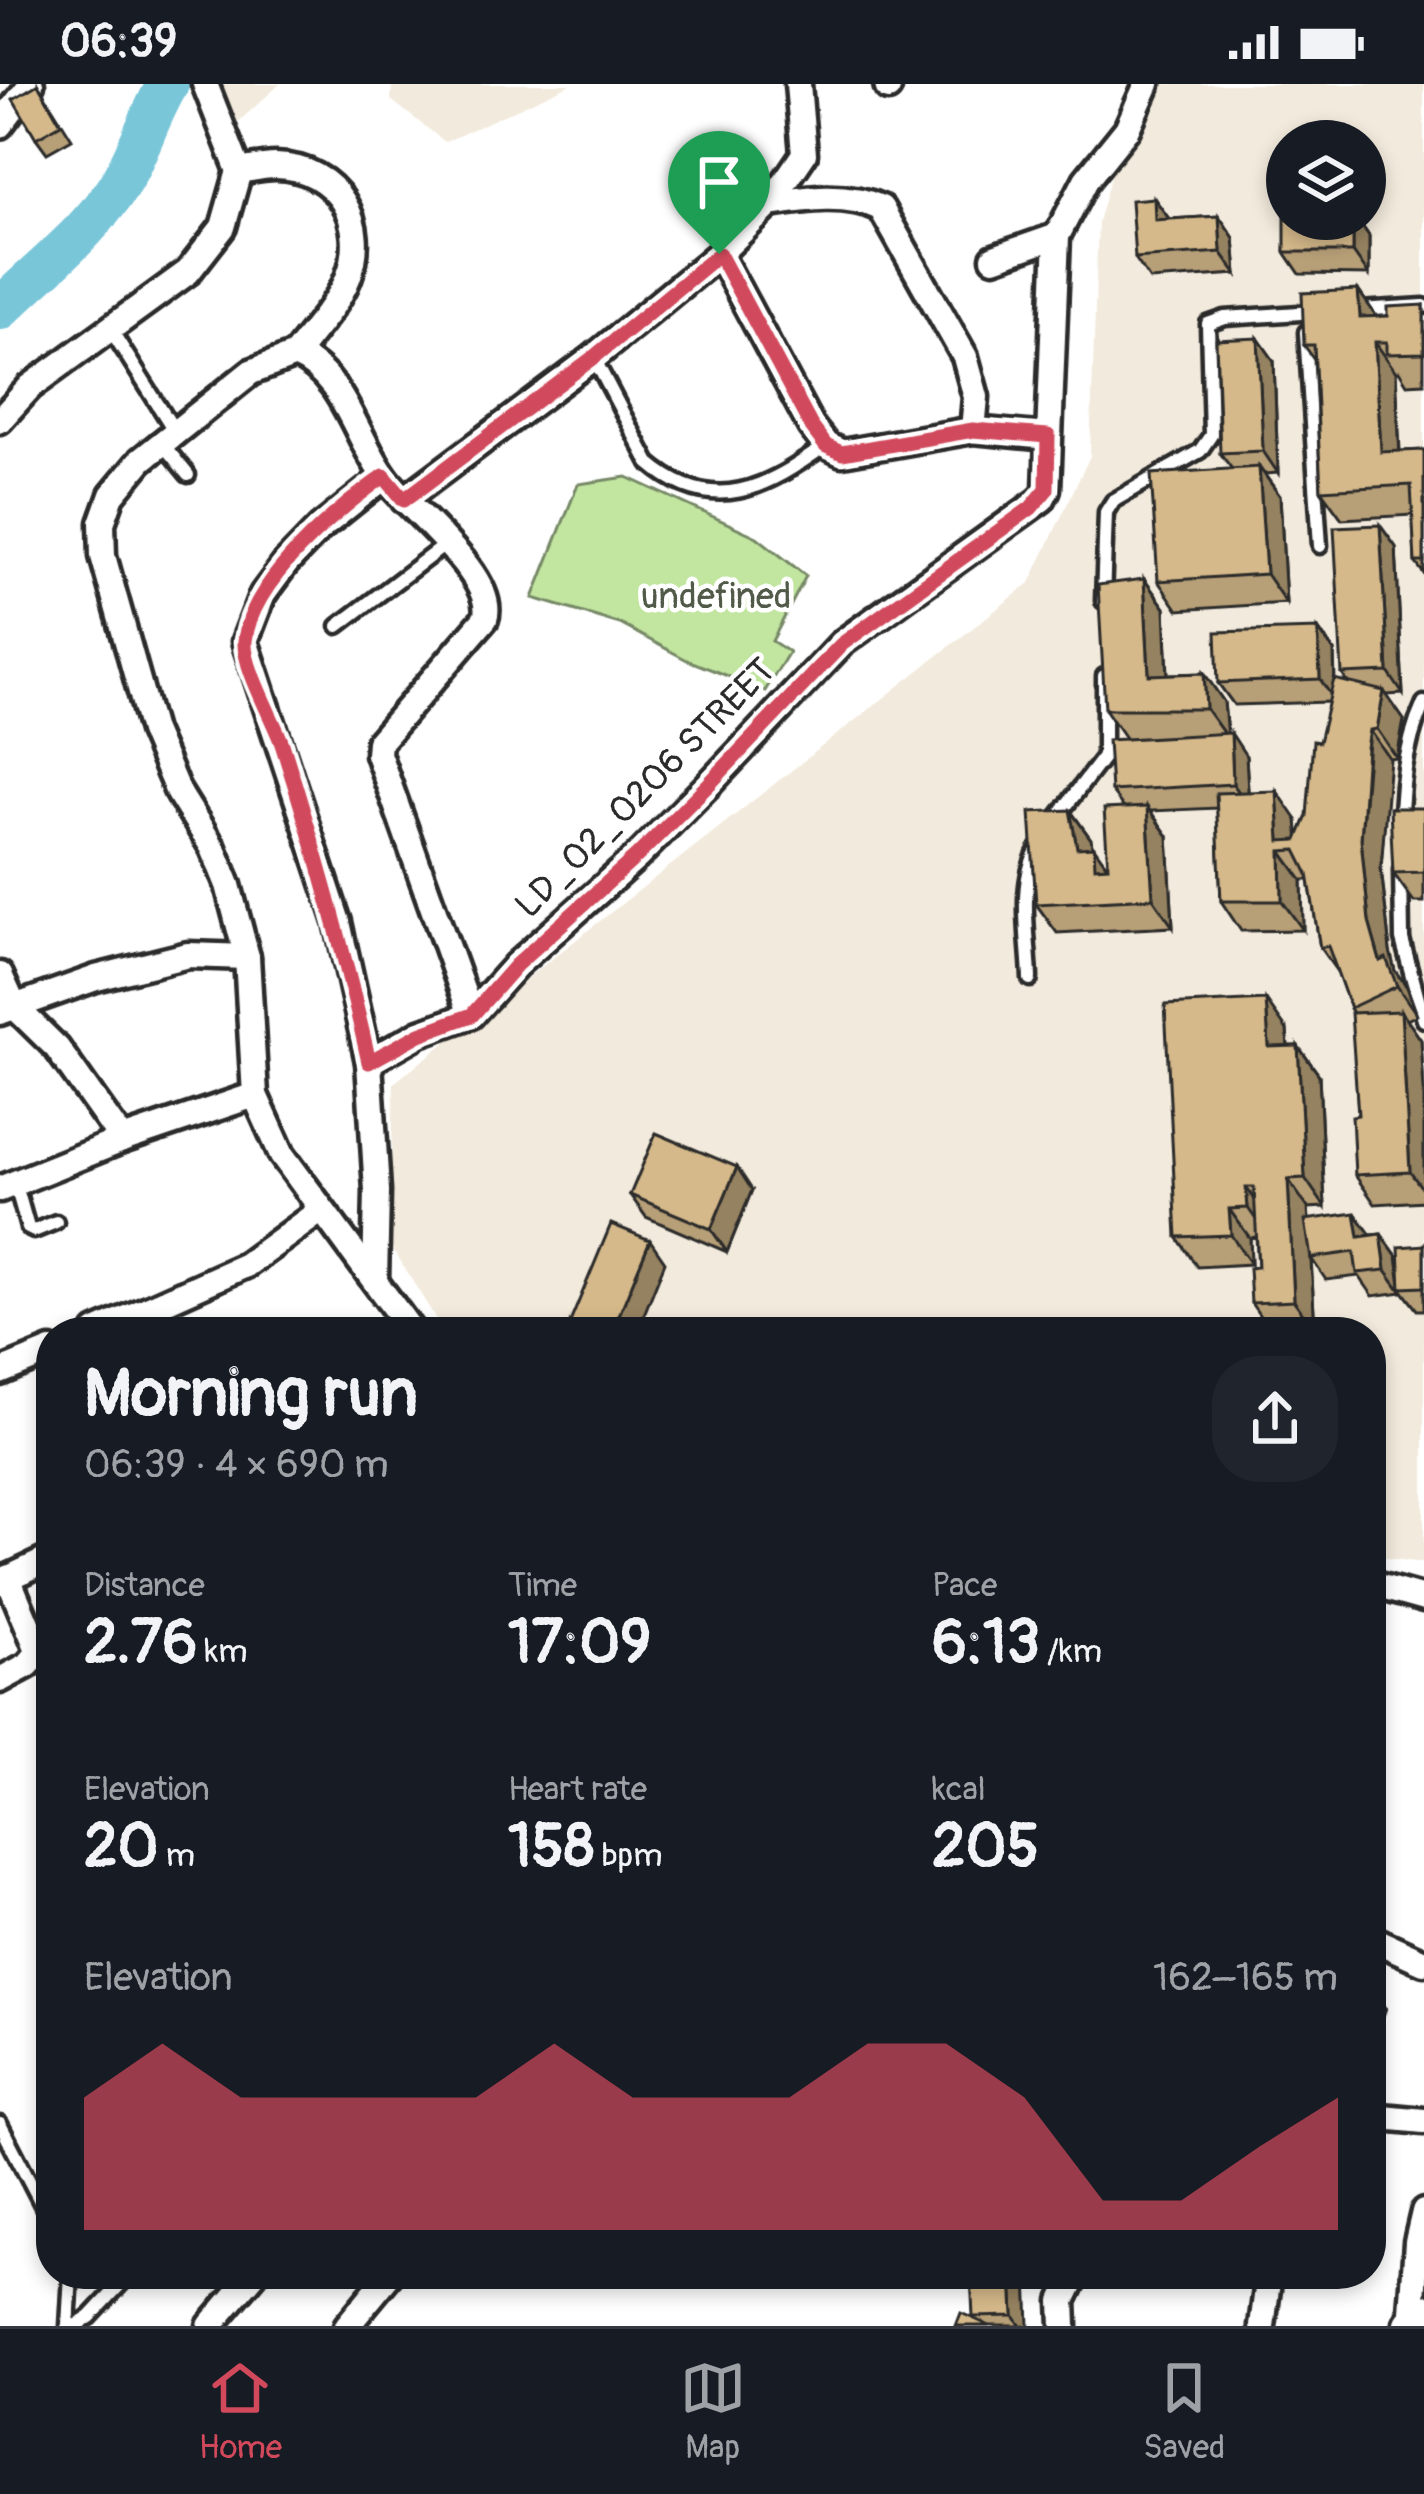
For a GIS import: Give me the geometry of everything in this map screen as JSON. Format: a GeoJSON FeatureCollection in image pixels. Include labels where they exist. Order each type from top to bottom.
{"type":"FeatureCollection","features":[{"type":"Feature","properties":{"kind":"main road"},"geometry":{"type":"LineString","coordinates":[[1413,2326],[1424,2314]]}},
{"type":"Feature","properties":{"kind":"street"},"geometry":{"type":"LineString","coordinates":[[0,125],[31,84]]}},
{"type":"Feature","properties":{"kind":"street"},"geometry":{"type":"LineString","coordinates":[[404,500],[593,358],[719,254],[770,204],[803,154],[798,84]]}},
{"type":"Feature","properties":{"kind":"street","name":"LD_02_0206 STREET"},"geometry":{"type":"LineString","coordinates":[[472,1015],[516,965],[710,783],[842,644],[1042,499],[1047,489],[1057,236],[1086,179],[1127,129],[1147,84]]}},
{"type":"Feature","properties":{"kind":"street"},"geometry":{"type":"LineString","coordinates":[[0,420],[31,387],[188,272],[223,227],[238,171],[207,87]]}},
{"type":"Feature","properties":{"kind":"street"},"geometry":{"type":"LineString","coordinates":[[238,171],[278,166],[327,182],[348,206],[356,230],[356,254],[347,281],[295,356],[250,372],[167,436],[112,495],[102,523],[104,556],[152,731],[177,790],[213,848],[228,885],[247,957],[255,1094],[282,1155],[401,1317]]}},
{"type":"Feature","properties":{"kind":"street"},"geometry":{"type":"LineString","coordinates":[[770,204],[816,197],[866,201],[881,208],[964,358],[976,398],[973,430]]}},
{"type":"Feature","properties":{"kind":"street"},"geometry":{"type":"LineString","coordinates":[[994,258],[1057,236]]}},
{"type":"Feature","properties":{"kind":"street"},"geometry":{"type":"LineString","coordinates":[[719,254],[826,446],[842,453],[880,449],[973,430],[1048,436]]}},
{"type":"Feature","properties":{"kind":"street"},"geometry":{"type":"LineString","coordinates":[[295,356],[311,362],[334,390],[384,476],[447,543],[486,599],[488,612],[380,742],[378,754],[472,1015],[420,1034],[369,1062]]}},
{"type":"Feature","properties":{"kind":"street"},"geometry":{"type":"LineString","coordinates":[[375,1281],[377,1191],[369,1062],[338,922],[245,641],[263,594],[286,562],[384,476]]}},
{"type":"Feature","properties":{"kind":"street"},"geometry":{"type":"LineString","coordinates":[[7,1009],[96,977],[188,955],[247,957]]}},
{"type":"Feature","properties":{"kind":"street"},"geometry":{"type":"LineString","coordinates":[[0,975],[7,1009],[56,1048],[122,1141]]}},
{"type":"Feature","properties":{"kind":"street"},"geometry":{"type":"LineString","coordinates":[[8,1185],[255,1094]]}},
{"type":"Feature","properties":{"kind":"street"},"geometry":{"type":"LineString","coordinates":[[131,1317],[232,1273],[288,1238],[320,1211]]}},
{"type":"Feature","properties":{"kind":"street"},"geometry":{"type":"LineString","coordinates":[[0,1372],[36,1357]]}},
{"type":"Feature","properties":{"kind":"street"},"geometry":{"type":"LineString","coordinates":[[36,1565],[4,1580],[36,1646]]}},
{"type":"Feature","properties":{"kind":"street"},"geometry":{"type":"LineString","coordinates":[[1386,1588],[1424,1599]]}},
{"type":"Feature","properties":{"kind":"street"},"geometry":{"type":"LineString","coordinates":[[0,1680],[36,1659]]}},
{"type":"Feature","properties":{"kind":"street"},"geometry":{"type":"LineString","coordinates":[[1386,1945],[1424,1962]]}},
{"type":"Feature","properties":{"kind":"street"},"geometry":{"type":"LineString","coordinates":[[1386,2117],[1424,2121]]}},
{"type":"Feature","properties":{"kind":"street"},"geometry":{"type":"LineString","coordinates":[[1413,2326],[1417,2242],[1424,2212]]}},
{"type":"Feature","properties":{"kind":"street"},"geometry":{"type":"LineString","coordinates":[[210,2326],[241,2289]]}},
{"type":"Feature","properties":{"kind":"street"},"geometry":{"type":"LineString","coordinates":[[347,2326],[378,2289]]}},
{"type":"Feature","properties":{"kind":"street"},"geometry":{"type":"LineString","coordinates":[[1064,2326],[1063,2301],[1069,2289]]}},
{"type":"Feature","properties":{"kind":"street"},"geometry":{"type":"LineString","coordinates":[[1262,2326],[1266,2289]]}},
{"type":"Feature","properties":{"kind":"lane"},"geometry":{"type":"LineString","coordinates":[[1352,310],[1424,306]]}},
{"type":"Feature","properties":{"kind":"lane"},"geometry":{"type":"LineString","coordinates":[[1103,617],[1106,512],[1113,501],[1200,452],[1211,435],[1208,324],[1226,318],[1328,311]]}},
{"type":"Feature","properties":{"kind":"lane"},"geometry":{"type":"LineString","coordinates":[[1304,313],[1320,546]]}},
{"type":"Feature","properties":{"kind":"lane"},"geometry":{"type":"LineString","coordinates":[[111,330],[188,476]]}},
{"type":"Feature","properties":{"kind":"lane"},"geometry":{"type":"LineString","coordinates":[[593,358],[649,464],[693,488],[743,493],[826,446]]}},
{"type":"Feature","properties":{"kind":"lane"},"geometry":{"type":"LineString","coordinates":[[338,626],[447,543]]}},
{"type":"Feature","properties":{"kind":"lane"},"geometry":{"type":"LineString","coordinates":[[1030,980],[1030,860],[1104,756],[1104,664]]}},
{"type":"Feature","properties":{"kind":"lane"},"geometry":{"type":"LineString","coordinates":[[1401,831],[1405,768],[1424,704]]}},
{"type":"Feature","properties":{"kind":"lane"},"geometry":{"type":"LineString","coordinates":[[1405,768],[1424,766]]}},
{"type":"Feature","properties":{"kind":"lane"},"geometry":{"type":"LineString","coordinates":[[1401,853],[1402,940],[1424,1020]]}},
{"type":"Feature","properties":{"kind":"lane"},"geometry":{"type":"LineString","coordinates":[[8,1185],[28,1228],[34,1231],[56,1222]]}},
{"type":"Feature","properties":{"kind":"lane"},"geometry":{"type":"LineString","coordinates":[[0,2124],[36,2193]]}},
{"type":"Feature","properties":{"kind":"lane"},"geometry":{"type":"LineString","coordinates":[[71,2289],[72,2326],[91,2318],[117,2289]]}},
{"type":"Feature","properties":{"kind":"shaded area"},"geometry":{"type":"Polygon","coordinates":[[[204,84],[280,84],[225,134],[204,84]]]}},
{"type":"Feature","properties":{"kind":"shaded area"},"geometry":{"type":"Polygon","coordinates":[[[392,84],[571,84],[445,142],[391,100],[392,84]]]}},
{"type":"Feature","properties":{"kind":"shaded area"},"geometry":{"type":"Polygon","coordinates":[[[1136,84],[1424,84],[1424,1563],[1386,1558],[1386,1317],[435,1317],[389,1243],[394,1083],[1030,583],[1090,456],[1098,222],[1136,84]]]}},
{"type":"Feature","properties":{"kind":"green space","name":"undefined"},"geometry":{"type":"Polygon","coordinates":[[[627,477],[757,537],[806,576],[772,641],[789,652],[765,691],[687,660],[620,624],[533,598],[578,484],[627,477]]]}},
{"type":"Feature","properties":{"kind":"building"},"geometry":{"type":"Polygon","coordinates":[[[38,84],[61,124],[36,138],[13,99],[38,84]]]}},
{"type":"Feature","properties":{"kind":"building"},"geometry":{"type":"Polygon","coordinates":[[[1154,198],[1155,220],[1219,216],[1221,252],[1135,258],[1131,200],[1154,198]]]}},
{"type":"Feature","properties":{"kind":"building"},"geometry":{"type":"Polygon","coordinates":[[[1285,240],[1353,240],[1353,252],[1285,252],[1285,240]]]}},
{"type":"Feature","properties":{"kind":"building"},"geometry":{"type":"Polygon","coordinates":[[[1358,290],[1360,317],[1388,316],[1388,307],[1424,305],[1424,353],[1387,354],[1387,342],[1375,342],[1381,452],[1424,450],[1424,562],[1415,562],[1411,485],[1321,490],[1314,345],[1304,345],[1302,293],[1358,290]]]}},
{"type":"Feature","properties":{"kind":"building"},"geometry":{"type":"Polygon","coordinates":[[[1258,338],[1263,451],[1220,453],[1216,340],[1258,338]]]}},
{"type":"Feature","properties":{"kind":"building"},"geometry":{"type":"Polygon","coordinates":[[[1259,467],[1266,574],[1158,581],[1151,474],[1259,467]]]}},
{"type":"Feature","properties":{"kind":"building"},"geometry":{"type":"Polygon","coordinates":[[[1380,525],[1388,672],[1342,674],[1334,527],[1380,525]]]}},
{"type":"Feature","properties":{"kind":"building"},"geometry":{"type":"Polygon","coordinates":[[[1144,579],[1149,675],[1204,673],[1206,709],[1105,709],[1098,585],[1144,579]]]}},
{"type":"Feature","properties":{"kind":"building"},"geometry":{"type":"Polygon","coordinates":[[[1318,629],[1320,679],[1218,683],[1216,632],[1318,629]]]}},
{"type":"Feature","properties":{"kind":"building"},"geometry":{"type":"Polygon","coordinates":[[[1334,679],[1384,691],[1377,729],[1370,730],[1367,748],[1361,839],[1369,922],[1380,961],[1386,958],[1397,986],[1350,1008],[1328,946],[1320,948],[1308,874],[1296,850],[1281,851],[1282,901],[1221,901],[1216,793],[1277,791],[1280,841],[1297,840],[1307,816],[1313,741],[1319,742],[1334,679]]]}},
{"type":"Feature","properties":{"kind":"building"},"geometry":{"type":"Polygon","coordinates":[[[1231,733],[1233,784],[1111,791],[1108,740],[1231,733]]]}},
{"type":"Feature","properties":{"kind":"building"},"geometry":{"type":"Polygon","coordinates":[[[1147,807],[1153,898],[1036,904],[1030,812],[1070,810],[1077,848],[1094,847],[1095,867],[1108,866],[1104,809],[1147,807]]]}},
{"type":"Feature","properties":{"kind":"building"},"geometry":{"type":"Polygon","coordinates":[[[1390,808],[1424,808],[1424,872],[1393,873],[1390,808]]]}},
{"type":"Feature","properties":{"kind":"building"},"geometry":{"type":"Polygon","coordinates":[[[1266,1000],[1269,1047],[1298,1046],[1305,1178],[1288,1179],[1294,1301],[1251,1303],[1249,1268],[1258,1267],[1254,1187],[1246,1187],[1248,1208],[1229,1209],[1231,1235],[1177,1237],[1165,1005],[1266,1000]]]}},
{"type":"Feature","properties":{"kind":"building"},"geometry":{"type":"Polygon","coordinates":[[[1401,1011],[1410,1172],[1355,1175],[1352,1116],[1358,1115],[1351,1013],[1401,1011]]]}},
{"type":"Feature","properties":{"kind":"building"},"geometry":{"type":"Polygon","coordinates":[[[656,1133],[737,1167],[711,1229],[630,1195],[656,1133]]]}},
{"type":"Feature","properties":{"kind":"building"},"geometry":{"type":"Polygon","coordinates":[[[1355,1213],[1359,1237],[1381,1234],[1386,1270],[1357,1273],[1354,1252],[1311,1258],[1305,1220],[1355,1213]]]}},
{"type":"Feature","properties":{"kind":"building"},"geometry":{"type":"Polygon","coordinates":[[[611,1224],[650,1240],[618,1317],[572,1317],[611,1224]]]}},
{"type":"Feature","properties":{"kind":"building"},"geometry":{"type":"Polygon","coordinates":[[[1424,1245],[1424,1287],[1401,1288],[1399,1247],[1424,1245]]]}},
{"type":"Feature","properties":{"kind":"building"},"geometry":{"type":"Polygon","coordinates":[[[972,2289],[1013,2289],[1014,2316],[973,2317],[972,2289]]]}},
{"type":"Feature","properties":{"kind":"building"},"geometry":{"type":"Polygon","coordinates":[[[961,2313],[990,2326],[956,2326],[961,2313]]]}},
{"type":"Feature","properties":{"kind":"waterway"},"geometry":{"type":"LineString","coordinates":[[0,309],[111,197],[168,84]]}},
{"type":"Feature","properties":{"kind":"route"},"geometry":{"type":"LineString","coordinates":[[719,254],[826,446],[842,453],[880,449],[973,430],[1048,436],[1047,489],[1031,508],[842,644],[710,783],[516,965],[472,1015],[420,1034],[369,1062],[338,922],[280,738],[248,658],[245,641],[263,594],[320,528],[384,476],[404,500],[593,358],[719,254]]}}]}
